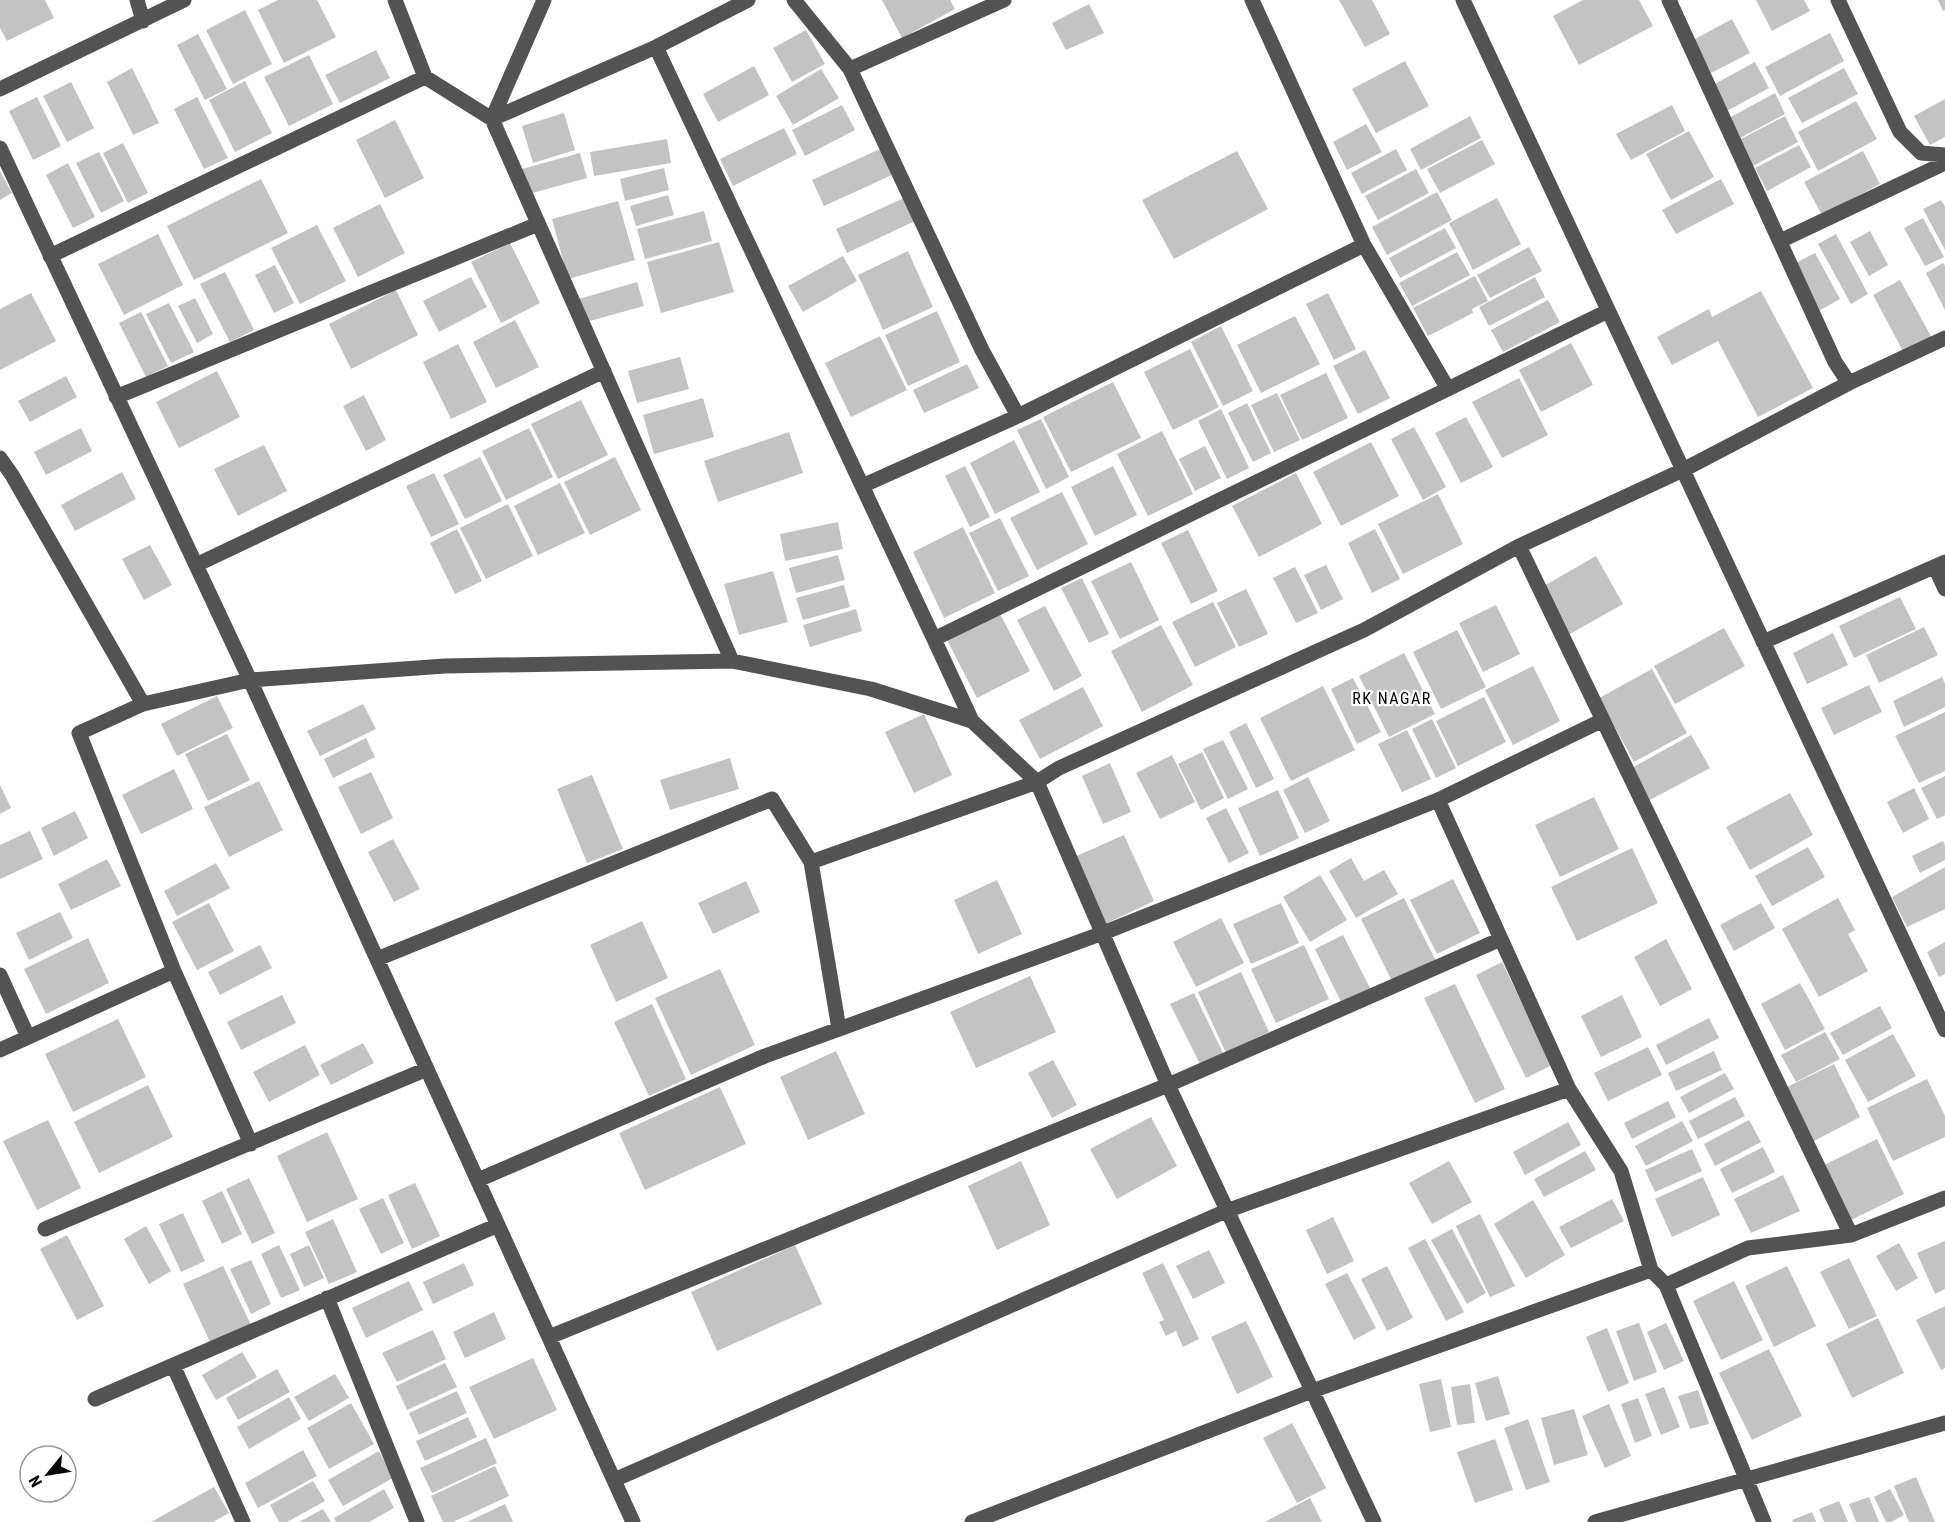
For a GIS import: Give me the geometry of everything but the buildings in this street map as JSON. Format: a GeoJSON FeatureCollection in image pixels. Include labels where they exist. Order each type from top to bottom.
{"type":"FeatureCollection","features":[{"type":"Feature","properties":{"kind":"street"},"geometry":{"type":"LineString","coordinates":[[137,0],[143,21]]}},
{"type":"Feature","properties":{"kind":"street"},"geometry":{"type":"LineString","coordinates":[[0,89],[184,0]]}},
{"type":"Feature","properties":{"kind":"street"},"geometry":{"type":"LineString","coordinates":[[395,0],[426,77],[492,119],[732,661]]}},
{"type":"Feature","properties":{"kind":"street"},"geometry":{"type":"LineString","coordinates":[[492,119],[544,0]]}},
{"type":"Feature","properties":{"kind":"street"},"geometry":{"type":"LineString","coordinates":[[492,119],[656,46],[748,0]]}},
{"type":"Feature","properties":{"kind":"street"},"geometry":{"type":"LineString","coordinates":[[794,0],[850,69],[982,350],[1018,416]]}},
{"type":"Feature","properties":{"kind":"street"},"geometry":{"type":"LineString","coordinates":[[850,69],[1004,0]]}},
{"type":"Feature","properties":{"kind":"street"},"geometry":{"type":"LineString","coordinates":[[1252,0],[1364,245],[1448,389]]}},
{"type":"Feature","properties":{"kind":"street"},"geometry":{"type":"LineString","coordinates":[[1462,0],[1945,1030]]}},
{"type":"Feature","properties":{"kind":"street"},"geometry":{"type":"LineString","coordinates":[[1669,0],[1835,362],[1849,383]]}},
{"type":"Feature","properties":{"kind":"street"},"geometry":{"type":"LineString","coordinates":[[1838,0],[1900,132],[1921,153],[1945,155]]}},
{"type":"Feature","properties":{"kind":"street"},"geometry":{"type":"LineString","coordinates":[[656,46],[972,721],[1037,782],[1168,1085],[1374,1522]]}},
{"type":"Feature","properties":{"kind":"street"},"geometry":{"type":"LineString","coordinates":[[50,256],[426,77]]}},
{"type":"Feature","properties":{"kind":"street"},"geometry":{"type":"LineString","coordinates":[[0,148],[250,680],[633,1522]]}},
{"type":"Feature","properties":{"kind":"street"},"geometry":{"type":"LineString","coordinates":[[1780,241],[1945,163]]}},
{"type":"Feature","properties":{"kind":"street"},"geometry":{"type":"LineString","coordinates":[[116,396],[538,224]]}},
{"type":"Feature","properties":{"kind":"street"},"geometry":{"type":"LineString","coordinates":[[862,486],[1018,416],[1364,245]]}},
{"type":"Feature","properties":{"kind":"street"},"geometry":{"type":"LineString","coordinates":[[934,639],[1608,311]]}},
{"type":"Feature","properties":{"kind":"street"},"geometry":{"type":"LineString","coordinates":[[811,862],[1037,782],[1059,768],[1364,630],[1519,546],[1683,470],[1849,383],[1945,338]]}},
{"type":"Feature","properties":{"kind":"street"},"geometry":{"type":"LineString","coordinates":[[196,565],[604,371]]}},
{"type":"Feature","properties":{"kind":"street"},"geometry":{"type":"LineString","coordinates":[[0,458],[6,477],[143,704]]}},
{"type":"Feature","properties":{"kind":"street"},"geometry":{"type":"LineString","coordinates":[[1519,546],[1851,1235]]}},
{"type":"Feature","properties":{"kind":"street"},"geometry":{"type":"LineString","coordinates":[[1763,642],[1940,565],[1945,589]]}},
{"type":"Feature","properties":{"kind":"street"},"geometry":{"type":"LineString","coordinates":[[251,1144],[174,970],[79,734],[143,704],[250,680],[446,666],[732,661],[871,689],[972,721]]}},
{"type":"Feature","properties":{"kind":"street"},"geometry":{"type":"LineString","coordinates":[[478,1180],[765,1056],[1103,933],[1438,800],[1603,720]]}},
{"type":"Feature","properties":{"kind":"street"},"geometry":{"type":"LineString","coordinates":[[377,959],[772,799],[811,862],[840,1029]]}},
{"type":"Feature","properties":{"kind":"street"},"geometry":{"type":"LineString","coordinates":[[1438,800],[1569,1089],[1621,1172],[1651,1270],[1666,1285],[1764,1522]]}},
{"type":"Feature","properties":{"kind":"street"},"geometry":{"type":"LineString","coordinates":[[549,1337],[1168,1085],[1501,939]]}},
{"type":"Feature","properties":{"kind":"street"},"geometry":{"type":"LineString","coordinates":[[0,1050],[174,970]]}},
{"type":"Feature","properties":{"kind":"street"},"geometry":{"type":"LineString","coordinates":[[0,975],[28,1037]]}},
{"type":"Feature","properties":{"kind":"street"},"geometry":{"type":"LineString","coordinates":[[45,1229],[427,1069]]}},
{"type":"Feature","properties":{"kind":"street"},"geometry":{"type":"LineString","coordinates":[[614,1480],[1226,1211],[1569,1089]]}},
{"type":"Feature","properties":{"kind":"street"},"geometry":{"type":"LineString","coordinates":[[1666,1285],[1748,1248],[1851,1235],[1945,1198]]}},
{"type":"Feature","properties":{"kind":"street"},"geometry":{"type":"LineString","coordinates":[[95,1399],[498,1225]]}},
{"type":"Feature","properties":{"kind":"street"},"geometry":{"type":"LineString","coordinates":[[972,1522],[1312,1391],[1651,1270]]}},
{"type":"Feature","properties":{"kind":"street"},"geometry":{"type":"LineString","coordinates":[[327,1298],[417,1522]]}},
{"type":"Feature","properties":{"kind":"street"},"geometry":{"type":"LineString","coordinates":[[173,1365],[243,1522]]}},
{"type":"Feature","properties":{"kind":"street"},"geometry":{"type":"LineString","coordinates":[[1595,1522],[1945,1423]]}},
{"type":"Feature","properties":{"kind":"district","name":"RK NAGAR"},"geometry":{"type":"Point","coordinates":[1392,698]}}]}
